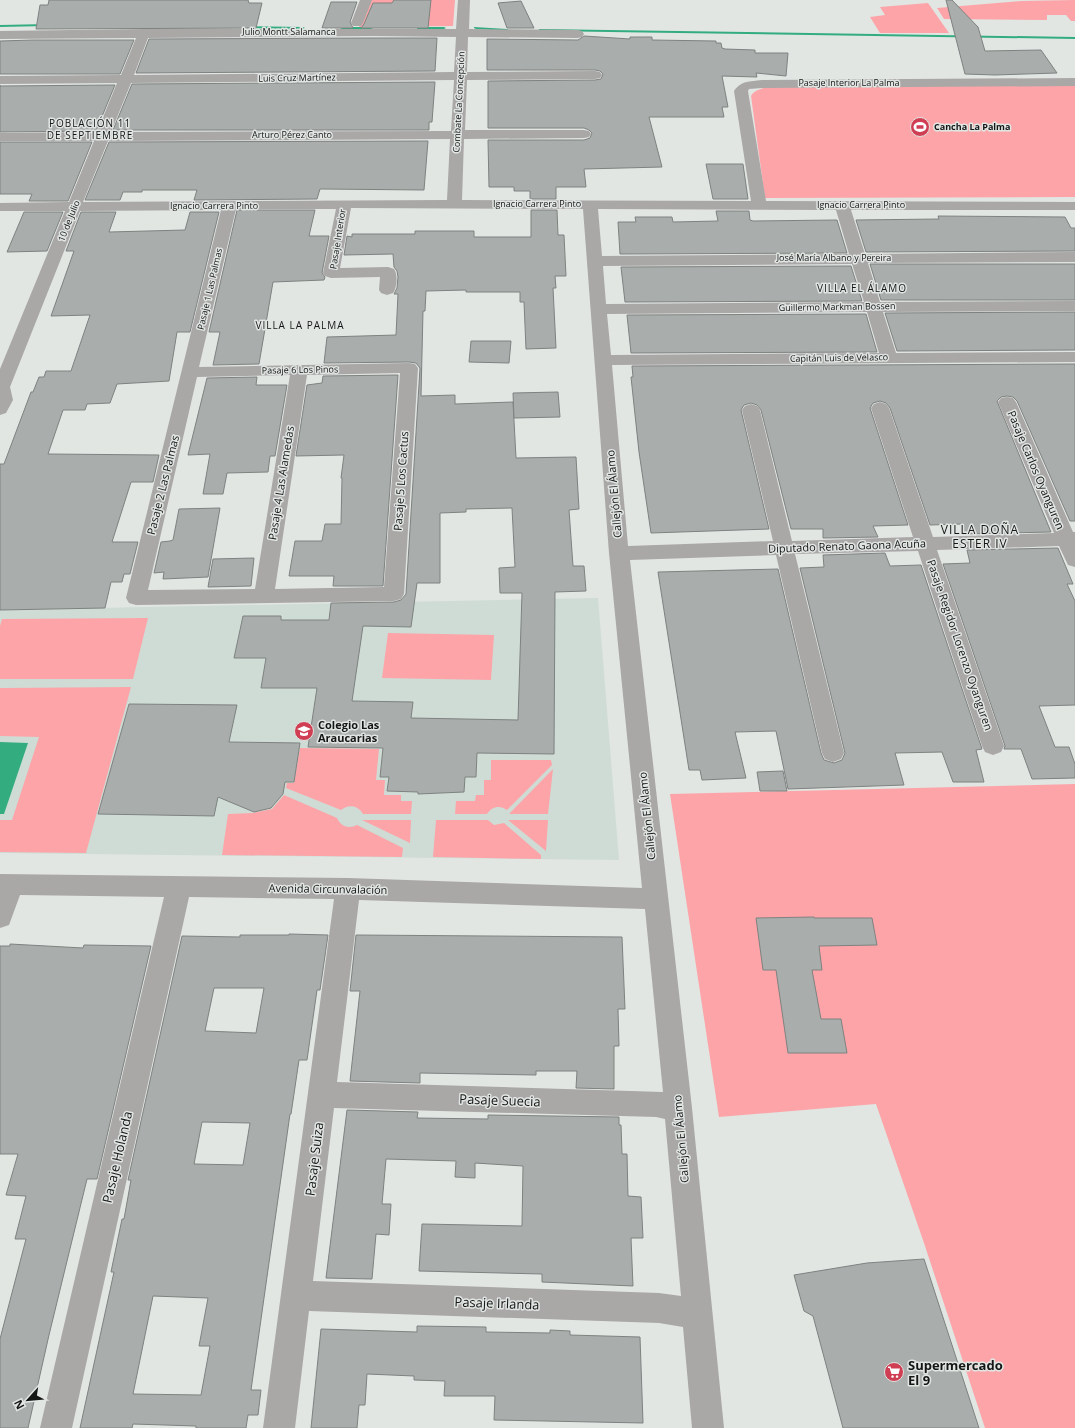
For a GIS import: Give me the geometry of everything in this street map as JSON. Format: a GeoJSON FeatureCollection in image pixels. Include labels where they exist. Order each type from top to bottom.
{"type":"FeatureCollection","features":[{"type":"Feature","properties":{"kind":"street"},"geometry":{"type":"LineString","coordinates":[[357,23],[366,0]]}},
{"type":"Feature","properties":{"kind":"street","name":"Combate La Concepción"},"geometry":{"type":"LineString","coordinates":[[454,205],[464,0]]}},
{"type":"Feature","properties":{"kind":"street","name":"Julio Montt Salamanca"},"geometry":{"type":"LineString","coordinates":[[0,35],[144,33],[578,34]]}},
{"type":"Feature","properties":{"kind":"street","name":"10 de Julio"},"geometry":{"type":"LineString","coordinates":[[0,409],[4,400],[1,387],[144,33]]}},
{"type":"Feature","properties":{"kind":"street","name":"Luis Cruz Martínez"},"geometry":{"type":"LineString","coordinates":[[0,80],[594,75]]}},
{"type":"Feature","properties":{"kind":"street","name":"Pasaje Interior La Palma"},"geometry":{"type":"LineString","coordinates":[[759,205],[741,91],[745,86],[770,84],[1075,82]]}},
{"type":"Feature","properties":{"kind":"street","name":"Arturo Pérez Canto"},"geometry":{"type":"LineString","coordinates":[[0,137],[584,134]]}},
{"type":"Feature","properties":{"kind":"street","name":"Ignacio Carrera Pinto"},"geometry":{"type":"LineString","coordinates":[[0,207],[344,204],[1075,206]]}},
{"type":"Feature","properties":{"kind":"street","name":"Pasaje Interior"},"geometry":{"type":"LineString","coordinates":[[344,204],[331,273],[388,272],[387,290]]}},
{"type":"Feature","properties":{"kind":"street","name":"Callejón El Álamo"},"geometry":{"type":"LineString","coordinates":[[590,204],[619,553],[678,1108],[708,1428]]}},
{"type":"Feature","properties":{"kind":"street"},"geometry":{"type":"LineString","coordinates":[[842,205],[889,358]]}},
{"type":"Feature","properties":{"kind":"street","name":"Pasaje 1 Las Palmas"},"geometry":{"type":"LineString","coordinates":[[191,372],[229,206]]}},
{"type":"Feature","properties":{"kind":"street","name":"José María Albano y Pereira"},"geometry":{"type":"LineString","coordinates":[[594,261],[1075,257]]}},
{"type":"Feature","properties":{"kind":"street","name":"Guillermo Markman Bossen"},"geometry":{"type":"LineString","coordinates":[[599,309],[873,306],[1075,306]]}},
{"type":"Feature","properties":{"kind":"street","name":"Capitán Luis de Velasco"},"geometry":{"type":"LineString","coordinates":[[603,360],[1075,357]]}},
{"type":"Feature","properties":{"kind":"street","name":"Pasaje 6 Los Pinos"},"geometry":{"type":"LineString","coordinates":[[191,372],[408,368]]}},
{"type":"Feature","properties":{"kind":"street","name":"Pasaje 5 Los Cactus"},"geometry":{"type":"LineString","coordinates":[[264,596],[394,594],[408,368]]}},
{"type":"Feature","properties":{"kind":"street","name":"Pasaje 4 Las Alamedas"},"geometry":{"type":"LineString","coordinates":[[264,596],[299,370]]}},
{"type":"Feature","properties":{"kind":"street","name":"Pasaje 2 Las Palmas"},"geometry":{"type":"LineString","coordinates":[[191,372],[136,598],[264,596]]}},
{"type":"Feature","properties":{"kind":"street","name":"Pasaje Carlos Oyanguren"},"geometry":{"type":"LineString","coordinates":[[1007,402],[1071,540],[1075,560]]}},
{"type":"Feature","properties":{"kind":"street","name":"Pasaje Regidor Lorenzo Oyanguren"},"geometry":{"type":"LineString","coordinates":[[880,408],[993,746]]}},
{"type":"Feature","properties":{"kind":"street"},"geometry":{"type":"LineString","coordinates":[[751,410],[833,753]]}},
{"type":"Feature","properties":{"kind":"street","name":"Diputado Renato Gaona Acuña"},"geometry":{"type":"LineString","coordinates":[[619,553],[1071,540]]}},
{"type":"Feature","properties":{"kind":"street"},"geometry":{"type":"LineString","coordinates":[[0,917],[5,884]]}},
{"type":"Feature","properties":{"kind":"street","name":"Avenida Circunvalación"},"geometry":{"type":"LineString","coordinates":[[5,884],[348,889],[656,899]]}},
{"type":"Feature","properties":{"kind":"street","name":"Pasaje Holanda"},"geometry":{"type":"LineString","coordinates":[[56,1428],[179,886]]}},
{"type":"Feature","properties":{"kind":"street","name":"Pasaje Suiza"},"geometry":{"type":"LineString","coordinates":[[279,1428],[323,1095],[348,889]]}},
{"type":"Feature","properties":{"kind":"street","name":"Pasaje Suecia"},"geometry":{"type":"LineString","coordinates":[[323,1095],[648,1104],[678,1108]]}},
{"type":"Feature","properties":{"kind":"street","name":"Pasaje Irlanda"},"geometry":{"type":"LineString","coordinates":[[296,1296],[659,1308],[697,1314]]}},
{"type":"Feature","properties":{"kind":"shaded area"},"geometry":{"type":"Polygon","coordinates":[[[369,0],[455,0],[453,26],[359,27],[363,20],[369,0]]]}},
{"type":"Feature","properties":{"kind":"shaded area"},"geometry":{"type":"Polygon","coordinates":[[[1075,0],[1075,21],[1071,21],[1066,15],[1047,15],[1047,20],[944,19],[937,8],[1021,1],[1075,0]]]}},
{"type":"Feature","properties":{"kind":"shaded area"},"geometry":{"type":"Polygon","coordinates":[[[928,3],[949,33],[880,33],[870,17],[885,15],[880,7],[928,3]]]}},
{"type":"Feature","properties":{"kind":"shaded area"},"geometry":{"type":"Polygon","coordinates":[[[1075,85],[1075,197],[765,198],[751,96],[754,92],[760,89],[767,87],[1075,85]]]}},
{"type":"Feature","properties":{"kind":"shaded area","name":"Colegio Las Araucarias"},"geometry":{"type":"Polygon","coordinates":[[[598,598],[619,860],[0,853],[0,610],[598,598]]]}},
{"type":"Feature","properties":{"kind":"shaded area"},"geometry":{"type":"Polygon","coordinates":[[[148,618],[133,679],[0,679],[0,626],[2,619],[148,618]]]}},
{"type":"Feature","properties":{"kind":"shaded area"},"geometry":{"type":"Polygon","coordinates":[[[388,633],[494,635],[491,680],[382,678],[388,633]]]}},
{"type":"Feature","properties":{"kind":"shaded area"},"geometry":{"type":"Polygon","coordinates":[[[131,687],[86,853],[0,852],[0,820],[12,820],[39,737],[0,736],[0,688],[131,687]]]}},
{"type":"Feature","properties":{"kind":"shaded area"},"geometry":{"type":"Polygon","coordinates":[[[0,742],[28,743],[4,814],[0,814],[0,742]]]}},
{"type":"Feature","properties":{"kind":"shaded area"},"geometry":{"type":"Polygon","coordinates":[[[300,748],[379,749],[376,780],[385,780],[384,795],[401,795],[401,801],[412,801],[411,814],[363,814],[353,806],[341,810],[286,788],[287,783],[294,783],[300,748]]]}},
{"type":"Feature","properties":{"kind":"shaded area"},"geometry":{"type":"Polygon","coordinates":[[[491,760],[551,760],[552,765],[507,810],[502,807],[496,807],[491,809],[487,814],[455,814],[456,801],[475,801],[476,795],[484,795],[484,780],[491,780],[491,760]]]}},
{"type":"Feature","properties":{"kind":"shaded area"},"geometry":{"type":"Polygon","coordinates":[[[553,769],[548,814],[509,814],[553,769]]]}},
{"type":"Feature","properties":{"kind":"shaded area"},"geometry":{"type":"Polygon","coordinates":[[[1075,784],[1075,1428],[985,1428],[876,1104],[719,1117],[670,794],[1075,784]]]}},
{"type":"Feature","properties":{"kind":"shaded area"},"geometry":{"type":"Polygon","coordinates":[[[284,795],[337,818],[343,825],[351,827],[357,825],[403,848],[402,857],[222,855],[228,814],[253,813],[272,809],[284,795]]]}},
{"type":"Feature","properties":{"kind":"shaded area"},"geometry":{"type":"Polygon","coordinates":[[[362,820],[411,820],[410,843],[362,820]]]}},
{"type":"Feature","properties":{"kind":"shaded area"},"geometry":{"type":"Polygon","coordinates":[[[436,820],[488,820],[494,825],[504,823],[541,855],[541,859],[433,857],[436,820]]]}},
{"type":"Feature","properties":{"kind":"shaded area"},"geometry":{"type":"Polygon","coordinates":[[[508,820],[548,820],[546,851],[508,820]]]}},
{"type":"Feature","properties":{"kind":"building"},"geometry":{"type":"Polygon","coordinates":[[[49,0],[248,0],[249,3],[262,3],[256,28],[36,29],[40,5],[48,5],[49,0]]]}},
{"type":"Feature","properties":{"kind":"building"},"geometry":{"type":"Polygon","coordinates":[[[394,0],[431,0],[428,28],[361,28],[373,3],[392,3],[394,0]]]}},
{"type":"Feature","properties":{"kind":"building"},"geometry":{"type":"Polygon","coordinates":[[[946,0],[952,0],[978,27],[985,51],[1041,50],[1057,73],[995,75],[965,74],[946,0]]]}},
{"type":"Feature","properties":{"kind":"building"},"geometry":{"type":"Polygon","coordinates":[[[521,1],[534,28],[507,28],[498,3],[521,1]]]}},
{"type":"Feature","properties":{"kind":"building"},"geometry":{"type":"Polygon","coordinates":[[[331,2],[357,2],[350,22],[353,28],[322,28],[331,2]]]}},
{"type":"Feature","properties":{"kind":"building"},"geometry":{"type":"Polygon","coordinates":[[[584,36],[630,39],[630,37],[652,37],[652,40],[716,41],[716,43],[721,43],[722,48],[725,49],[755,50],[755,53],[788,53],[786,76],[756,73],[757,77],[722,76],[728,107],[722,107],[724,117],[649,117],[662,167],[584,169],[586,187],[556,187],[556,199],[530,199],[530,191],[514,191],[514,187],[489,187],[488,140],[584,140],[590,138],[592,133],[584,128],[488,128],[488,81],[595,80],[601,79],[603,74],[600,71],[595,70],[487,70],[487,39],[578,40],[584,36]]]}},
{"type":"Feature","properties":{"kind":"building"},"geometry":{"type":"Polygon","coordinates":[[[437,38],[435,71],[136,73],[149,39],[437,38]]]}},
{"type":"Feature","properties":{"kind":"building"},"geometry":{"type":"Polygon","coordinates":[[[134,40],[120,74],[0,74],[0,41],[134,40]]]}},
{"type":"Feature","properties":{"kind":"building"},"geometry":{"type":"Polygon","coordinates":[[[435,82],[432,122],[429,122],[429,130],[113,130],[132,84],[435,82]]]}},
{"type":"Feature","properties":{"kind":"building"},"geometry":{"type":"Polygon","coordinates":[[[115,85],[96,131],[0,132],[0,86],[115,85]]]}},
{"type":"Feature","properties":{"kind":"building"},"geometry":{"type":"Polygon","coordinates":[[[428,141],[424,190],[320,189],[317,199],[194,200],[197,190],[142,190],[142,192],[123,192],[120,200],[85,200],[109,142],[428,141]]]}},
{"type":"Feature","properties":{"kind":"building"},"geometry":{"type":"Polygon","coordinates":[[[0,142],[92,142],[68,201],[29,201],[32,194],[0,194],[0,142]]]}},
{"type":"Feature","properties":{"kind":"building"},"geometry":{"type":"Polygon","coordinates":[[[706,164],[743,164],[748,199],[713,199],[706,164]]]}},
{"type":"Feature","properties":{"kind":"building"},"geometry":{"type":"Polygon","coordinates":[[[237,210],[315,210],[309,236],[329,236],[322,273],[325,277],[324,280],[273,282],[259,364],[213,365],[220,332],[209,332],[237,210]]]}},
{"type":"Feature","properties":{"kind":"building"},"geometry":{"type":"Polygon","coordinates":[[[531,210],[557,210],[558,235],[564,235],[566,276],[555,276],[556,288],[553,288],[556,348],[526,349],[524,302],[520,302],[520,292],[466,292],[466,290],[426,291],[425,311],[423,311],[421,396],[455,395],[455,404],[513,402],[516,458],[576,457],[579,509],[569,510],[573,566],[584,566],[586,591],[555,592],[554,754],[477,753],[476,777],[465,777],[464,792],[418,794],[418,792],[387,791],[389,777],[380,777],[383,748],[308,747],[317,688],[261,688],[266,658],[234,658],[243,616],[281,616],[281,620],[329,620],[331,603],[394,602],[401,600],[406,594],[420,368],[416,363],[409,362],[324,363],[327,337],[396,335],[398,294],[394,294],[397,288],[398,277],[397,271],[394,267],[393,254],[344,255],[347,236],[352,237],[352,234],[415,234],[415,231],[474,231],[474,237],[531,237],[531,210]],[[512,508],[466,509],[466,512],[440,513],[440,583],[417,583],[411,627],[363,626],[352,701],[413,702],[411,718],[518,720],[522,593],[500,593],[499,568],[515,567],[512,508]]]}},
{"type":"Feature","properties":{"kind":"building"},"geometry":{"type":"Polygon","coordinates":[[[716,211],[749,211],[750,220],[753,221],[837,220],[847,253],[620,254],[618,222],[636,222],[635,217],[672,217],[673,222],[718,221],[716,211]]]}},
{"type":"Feature","properties":{"kind":"building"},"geometry":{"type":"Polygon","coordinates":[[[24,212],[63,212],[47,251],[7,252],[24,212]]]}},
{"type":"Feature","properties":{"kind":"building"},"geometry":{"type":"Polygon","coordinates":[[[81,212],[116,212],[109,232],[185,230],[190,212],[219,212],[190,332],[177,332],[169,381],[117,384],[110,403],[87,404],[85,410],[63,410],[48,454],[159,455],[153,482],[131,482],[112,542],[138,542],[130,574],[124,574],[122,582],[111,582],[105,608],[0,610],[0,464],[4,464],[31,392],[33,392],[39,377],[44,377],[46,371],[71,371],[90,315],[51,316],[74,251],[66,251],[81,212]]]}},
{"type":"Feature","properties":{"kind":"building"},"geometry":{"type":"Polygon","coordinates":[[[938,216],[1065,217],[1071,228],[1075,228],[1075,251],[866,252],[856,220],[939,219],[938,216]]]}},
{"type":"Feature","properties":{"kind":"building"},"geometry":{"type":"Polygon","coordinates":[[[870,264],[1075,264],[1075,300],[881,300],[870,264]]]}},
{"type":"Feature","properties":{"kind":"building"},"geometry":{"type":"Polygon","coordinates":[[[851,266],[862,301],[625,302],[621,267],[851,266]]]}},
{"type":"Feature","properties":{"kind":"building"},"geometry":{"type":"Polygon","coordinates":[[[1075,312],[1075,350],[897,351],[885,313],[1075,312]]]}},
{"type":"Feature","properties":{"kind":"building"},"geometry":{"type":"Polygon","coordinates":[[[866,314],[877,352],[631,353],[627,315],[866,314]]]}},
{"type":"Feature","properties":{"kind":"building"},"geometry":{"type":"Polygon","coordinates":[[[471,341],[511,341],[509,363],[469,362],[471,341]]]}},
{"type":"Feature","properties":{"kind":"building"},"geometry":{"type":"Polygon","coordinates":[[[1075,364],[1075,521],[1070,521],[1017,401],[1013,397],[1007,396],[1001,397],[997,401],[1051,532],[964,534],[962,524],[930,525],[890,408],[886,403],[880,401],[873,403],[870,408],[908,525],[873,526],[878,537],[823,538],[823,529],[791,529],[761,410],[757,405],[751,403],[744,405],[741,410],[769,529],[651,533],[639,452],[631,377],[633,377],[632,366],[1075,364]]]}},
{"type":"Feature","properties":{"kind":"building"},"geometry":{"type":"Polygon","coordinates":[[[398,375],[383,586],[333,586],[334,576],[289,576],[295,541],[322,541],[325,524],[341,524],[341,478],[344,455],[296,456],[307,385],[322,383],[323,376],[398,375]]]}},
{"type":"Feature","properties":{"kind":"building"},"geometry":{"type":"Polygon","coordinates":[[[257,377],[256,385],[287,385],[275,456],[270,456],[268,472],[227,473],[223,494],[203,494],[210,454],[188,455],[207,378],[257,377]]]}},
{"type":"Feature","properties":{"kind":"building"},"geometry":{"type":"Polygon","coordinates":[[[558,392],[560,417],[514,418],[513,393],[558,392]]]}},
{"type":"Feature","properties":{"kind":"building"},"geometry":{"type":"Polygon","coordinates":[[[220,508],[208,577],[163,579],[164,572],[154,573],[161,542],[173,540],[179,509],[220,508]]]}},
{"type":"Feature","properties":{"kind":"building"},"geometry":{"type":"Polygon","coordinates":[[[1058,548],[1073,584],[1067,584],[1075,601],[1075,705],[1039,706],[1055,747],[1069,747],[1075,764],[1075,778],[1032,779],[1021,749],[1004,749],[1005,746],[943,564],[970,563],[967,550],[1058,548]]]}},
{"type":"Feature","properties":{"kind":"building"},"geometry":{"type":"Polygon","coordinates":[[[885,553],[890,566],[921,565],[982,749],[976,750],[984,782],[953,782],[942,752],[895,753],[904,785],[788,789],[776,731],[735,732],[746,778],[702,780],[700,770],[689,770],[658,572],[778,569],[821,753],[824,760],[834,763],[842,760],[845,753],[800,568],[824,567],[823,555],[885,553]]]}},
{"type":"Feature","properties":{"kind":"building"},"geometry":{"type":"Polygon","coordinates":[[[254,558],[251,586],[208,587],[213,559],[254,558]]]}},
{"type":"Feature","properties":{"kind":"building"},"geometry":{"type":"Polygon","coordinates":[[[129,704],[237,705],[229,742],[300,743],[294,782],[285,782],[283,794],[271,808],[254,812],[218,797],[214,816],[98,814],[129,704]]]}},
{"type":"Feature","properties":{"kind":"building"},"geometry":{"type":"Polygon","coordinates":[[[783,771],[787,791],[760,791],[757,772],[783,771]]]}},
{"type":"Feature","properties":{"kind":"building"},"geometry":{"type":"Polygon","coordinates":[[[756,918],[872,918],[877,945],[819,946],[822,970],[812,970],[821,1019],[841,1019],[847,1053],[788,1053],[776,970],[763,970],[756,918]]]}},
{"type":"Feature","properties":{"kind":"building"},"geometry":{"type":"Polygon","coordinates":[[[240,935],[328,935],[320,990],[317,990],[307,1060],[299,1060],[290,1114],[251,1390],[261,1390],[258,1415],[248,1415],[246,1428],[196,1428],[196,1426],[133,1424],[132,1428],[80,1428],[114,1272],[111,1272],[122,1219],[124,1219],[131,1180],[128,1180],[182,936],[240,937],[240,935]],[[214,988],[205,1031],[256,1033],[264,988],[214,988]],[[202,1122],[194,1164],[243,1165],[250,1123],[202,1122]],[[153,1296],[133,1394],[201,1395],[210,1346],[199,1346],[208,1298],[153,1296]]]}},
{"type":"Feature","properties":{"kind":"building"},"geometry":{"type":"Polygon","coordinates":[[[356,935],[622,937],[625,1009],[618,1009],[619,1046],[614,1046],[614,1089],[576,1088],[577,1071],[536,1071],[536,1075],[420,1073],[420,1083],[350,1081],[360,991],[350,991],[356,935]]]}},
{"type":"Feature","properties":{"kind":"building"},"geometry":{"type":"Polygon","coordinates":[[[10,944],[83,948],[84,945],[151,946],[97,1179],[87,1179],[28,1428],[0,1428],[0,1339],[26,1239],[15,1239],[26,1196],[6,1195],[18,1154],[0,1154],[0,946],[10,946],[10,944]]]}},
{"type":"Feature","properties":{"kind":"building"},"geometry":{"type":"Polygon","coordinates":[[[347,1110],[418,1112],[417,1118],[488,1119],[488,1115],[619,1117],[619,1125],[621,1125],[622,1154],[627,1154],[628,1196],[641,1197],[643,1238],[631,1238],[633,1286],[542,1282],[542,1274],[419,1271],[422,1224],[522,1226],[523,1166],[475,1163],[475,1178],[455,1177],[456,1161],[386,1159],[382,1204],[391,1204],[389,1235],[376,1234],[372,1279],[326,1278],[347,1110]]]}},
{"type":"Feature","properties":{"kind":"building","name":"Supermercado El 9"},"geometry":{"type":"Polygon","coordinates":[[[924,1259],[979,1428],[843,1428],[813,1316],[804,1311],[794,1275],[867,1263],[924,1259]]]}},
{"type":"Feature","properties":{"kind":"building"},"geometry":{"type":"Polygon","coordinates":[[[417,1326],[486,1327],[486,1332],[550,1333],[550,1330],[570,1331],[570,1335],[640,1337],[643,1423],[494,1420],[495,1396],[444,1396],[445,1381],[414,1380],[414,1376],[367,1374],[365,1405],[359,1405],[357,1428],[311,1428],[321,1329],[417,1332],[417,1326]]]}},
{"type":"Feature","properties":{"kind":"waterway"},"geometry":{"type":"LineString","coordinates":[[0,26],[46,25]]}},
{"type":"Feature","properties":{"kind":"waterway"},"geometry":{"type":"LineString","coordinates":[[246,27],[303,28]]}},
{"type":"Feature","properties":{"kind":"waterway"},"geometry":{"type":"LineString","coordinates":[[342,28],[371,28]]}},
{"type":"Feature","properties":{"kind":"waterway"},"geometry":{"type":"LineString","coordinates":[[419,28],[444,28]]}},
{"type":"Feature","properties":{"kind":"waterway"},"geometry":{"type":"LineString","coordinates":[[476,28],[507,30]]}},
{"type":"Feature","properties":{"kind":"waterway"},"geometry":{"type":"LineString","coordinates":[[541,30],[1075,38]]}},
{"type":"Feature","properties":{"kind":"place","name":"Cancha La Palma"},"geometry":{"type":"Point","coordinates":[920,127]}},
{"type":"Feature","properties":{"kind":"place","name":"Colegio Las Araucarias"},"geometry":{"type":"Point","coordinates":[304,731]}},
{"type":"Feature","properties":{"kind":"place","name":"Supermercado El 9"},"geometry":{"type":"Point","coordinates":[894,1372]}},
{"type":"Feature","properties":{"kind":"district","name":"POBLACIÓN 11 DE SEPTIEMBRE"},"geometry":{"type":"Point","coordinates":[90,128]}},
{"type":"Feature","properties":{"kind":"district","name":"VILLA EL ÁLAMO"},"geometry":{"type":"Point","coordinates":[862,288]}},
{"type":"Feature","properties":{"kind":"district","name":"VILLA LA PALMA"},"geometry":{"type":"Point","coordinates":[300,325]}},
{"type":"Feature","properties":{"kind":"district","name":"VILLA DOÑA ESTER IV"},"geometry":{"type":"Point","coordinates":[980,537]}}]}
